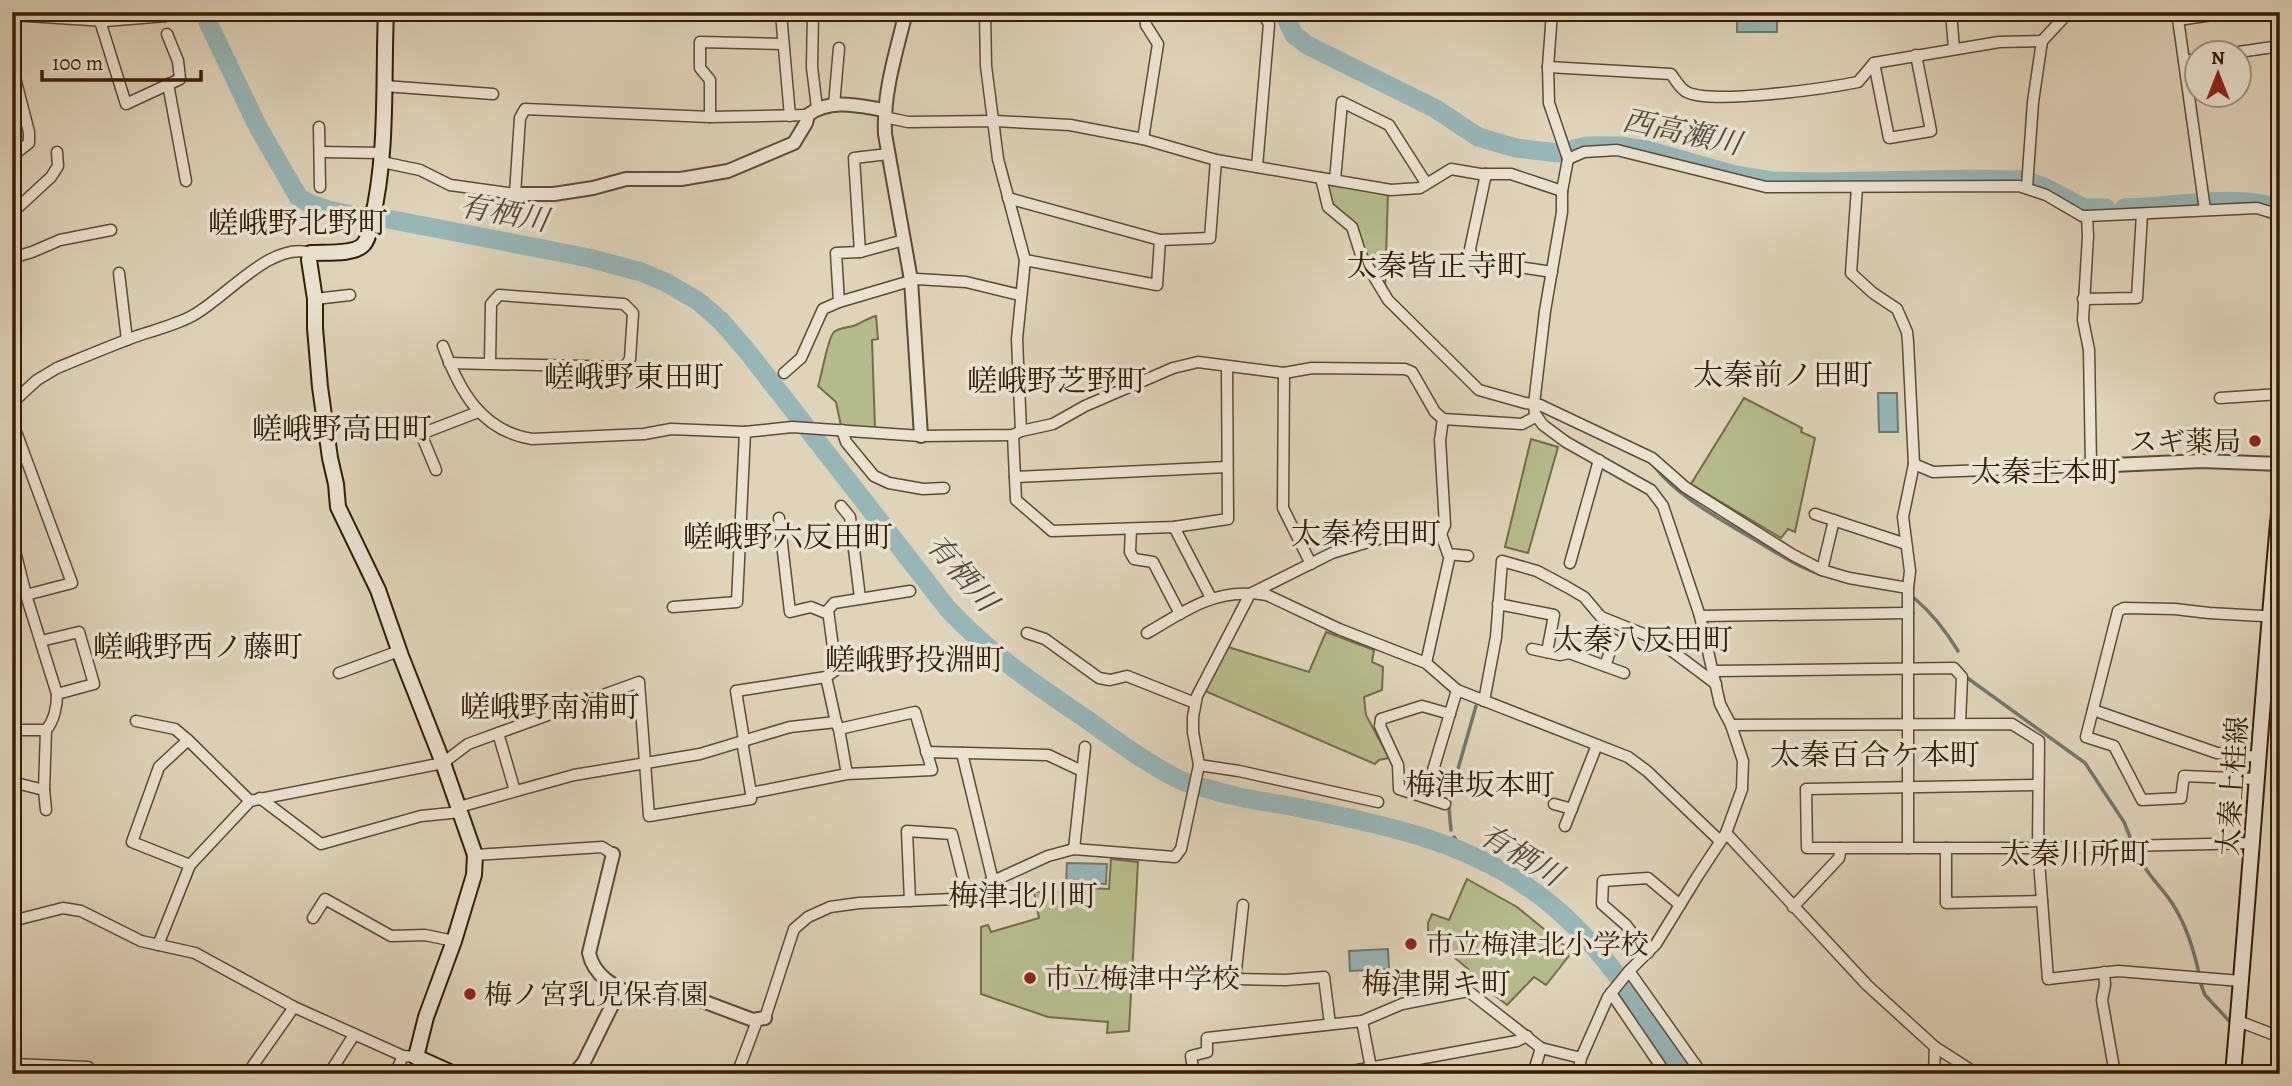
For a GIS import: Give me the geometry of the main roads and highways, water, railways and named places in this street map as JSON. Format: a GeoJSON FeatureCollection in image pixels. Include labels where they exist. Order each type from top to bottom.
{"type":"FeatureCollection","features":[{"type":"Feature","properties":{"kind":"main road"},"geometry":{"type":"LineString","coordinates":[[386,12],[382,157],[367,240],[362,247],[347,251],[312,253],[309,260],[315,299],[320,387],[330,458],[337,484],[338,507],[378,590],[475,855],[474,875],[454,942],[409,1057],[454,1074]]}},
{"type":"Feature","properties":{"kind":"main road","name":"太秦上桂線"},"geometry":{"type":"LineString","coordinates":[[2233,1074],[2258,757],[2275,617],[2280,502]]}},
{"type":"Feature","properties":{"kind":"water"},"geometry":{"type":"Polygon","coordinates":[[[1737,14],[1777,14],[1777,32],[1737,32],[1737,14]]]}},
{"type":"Feature","properties":{"kind":"water"},"geometry":{"type":"Polygon","coordinates":[[[1878,393],[1897,393],[1898,432],[1879,432],[1878,393]]]}},
{"type":"Feature","properties":{"kind":"water"},"geometry":{"type":"Polygon","coordinates":[[[1067,863],[1107,864],[1106,884],[1066,882],[1067,863]]]}},
{"type":"Feature","properties":{"kind":"water"},"geometry":{"type":"Polygon","coordinates":[[[1388,949],[1389,969],[1350,971],[1349,951],[1388,949]]]}},
{"type":"Feature","properties":{"kind":"waterway","name":"有栖川"},"geometry":{"type":"LineString","coordinates":[[203,12],[258,127],[299,198],[340,212],[589,258],[641,272],[698,301],[721,321],[747,351],[948,609],[1015,669],[1132,752],[1182,781],[1249,799],[1381,825],[1443,844],[1501,870],[1553,906],[1596,949],[1685,1074]]}},
{"type":"Feature","properties":{"kind":"waterway","name":"西高瀬川"},"geometry":{"type":"LineString","coordinates":[[1283,12],[1294,35],[1307,45],[1436,109],[1478,137],[1516,148],[1558,153],[1587,146],[1622,146],[1735,175],[1772,181],[2023,180],[2042,186],[2084,208],[2106,208]]}},
{"type":"Feature","properties":{"kind":"waterway","name":"西高瀬川"},"geometry":{"type":"LineString","coordinates":[[2124,208],[2224,201],[2263,204],[2280,209]]}},
{"type":"Feature","properties":{"kind":"waterway"},"geometry":{"type":"LineString","coordinates":[[1654,466],[1674,487],[1711,514],[1804,568],[1823,575]]}},
{"type":"Feature","properties":{"kind":"waterway"},"geometry":{"type":"LineString","coordinates":[[1830,577],[1863,585]]}},
{"type":"Feature","properties":{"kind":"waterway"},"geometry":{"type":"LineString","coordinates":[[1914,598],[1949,636],[1958,651]]}},
{"type":"Feature","properties":{"kind":"waterway"},"geometry":{"type":"LineString","coordinates":[[1966,677],[2085,763],[2124,822],[2130,837]]}},
{"type":"Feature","properties":{"kind":"waterway"},"geometry":{"type":"LineString","coordinates":[[1451,830],[1450,797],[1476,706]]}},
{"type":"Feature","properties":{"kind":"waterway"},"geometry":{"type":"LineString","coordinates":[[1454,837],[1466,853]]}},
{"type":"Feature","properties":{"kind":"waterway"},"geometry":{"type":"LineString","coordinates":[[2137,854],[2177,911],[2199,974]]}},
{"type":"Feature","properties":{"kind":"waterway"},"geometry":{"type":"LineString","coordinates":[[2200,982],[2205,995],[2232,1024]]}},
{"type":"Feature","properties":{"kind":"place","name":"スギ薬局"},"geometry":{"type":"Point","coordinates":[2255,441]}},
{"type":"Feature","properties":{"kind":"place","name":"市立梅津北小学校"},"geometry":{"type":"Point","coordinates":[1411,944]}},
{"type":"Feature","properties":{"kind":"place","name":"市立梅津中学校"},"geometry":{"type":"Point","coordinates":[1030,978]}},
{"type":"Feature","properties":{"kind":"place","name":"梅ノ宮乳児保育園"},"geometry":{"type":"Point","coordinates":[470,994]}},
{"type":"Feature","properties":{"kind":"district","name":"嵯峨野北野町"},"geometry":{"type":"Point","coordinates":[298,223]}},
{"type":"Feature","properties":{"kind":"district","name":"太秦皆正寺町"},"geometry":{"type":"Point","coordinates":[1437,266]}},
{"type":"Feature","properties":{"kind":"district","name":"太秦前ノ田町"},"geometry":{"type":"Point","coordinates":[1783,375]}},
{"type":"Feature","properties":{"kind":"district","name":"嵯峨野東田町"},"geometry":{"type":"Point","coordinates":[634,377]}},
{"type":"Feature","properties":{"kind":"district","name":"嵯峨野芝野町"},"geometry":{"type":"Point","coordinates":[1057,381]}},
{"type":"Feature","properties":{"kind":"district","name":"嵯峨野高田町"},"geometry":{"type":"Point","coordinates":[342,429]}},
{"type":"Feature","properties":{"kind":"district","name":"太秦土本町"},"geometry":{"type":"Point","coordinates":[2046,472]}},
{"type":"Feature","properties":{"kind":"district","name":"太秦袴田町"},"geometry":{"type":"Point","coordinates":[1366,534]}},
{"type":"Feature","properties":{"kind":"district","name":"嵯峨野六反田町"},"geometry":{"type":"Point","coordinates":[788,537]}},
{"type":"Feature","properties":{"kind":"district","name":"太秦八反田町"},"geometry":{"type":"Point","coordinates":[1643,640]}},
{"type":"Feature","properties":{"kind":"district","name":"嵯峨野西ノ藤町"},"geometry":{"type":"Point","coordinates":[198,647]}},
{"type":"Feature","properties":{"kind":"district","name":"嵯峨野投淵町"},"geometry":{"type":"Point","coordinates":[915,660]}},
{"type":"Feature","properties":{"kind":"district","name":"嵯峨野南浦町"},"geometry":{"type":"Point","coordinates":[550,707]}},
{"type":"Feature","properties":{"kind":"district","name":"太秦百合ケ本町"},"geometry":{"type":"Point","coordinates":[1875,755]}},
{"type":"Feature","properties":{"kind":"district","name":"梅津坂本町"},"geometry":{"type":"Point","coordinates":[1480,785]}},
{"type":"Feature","properties":{"kind":"district","name":"太秦川所町"},"geometry":{"type":"Point","coordinates":[2075,854]}},
{"type":"Feature","properties":{"kind":"district","name":"梅津北川町"},"geometry":{"type":"Point","coordinates":[1023,896]}},
{"type":"Feature","properties":{"kind":"district","name":"梅津開キ町"},"geometry":{"type":"Point","coordinates":[1436,984]}}]}
